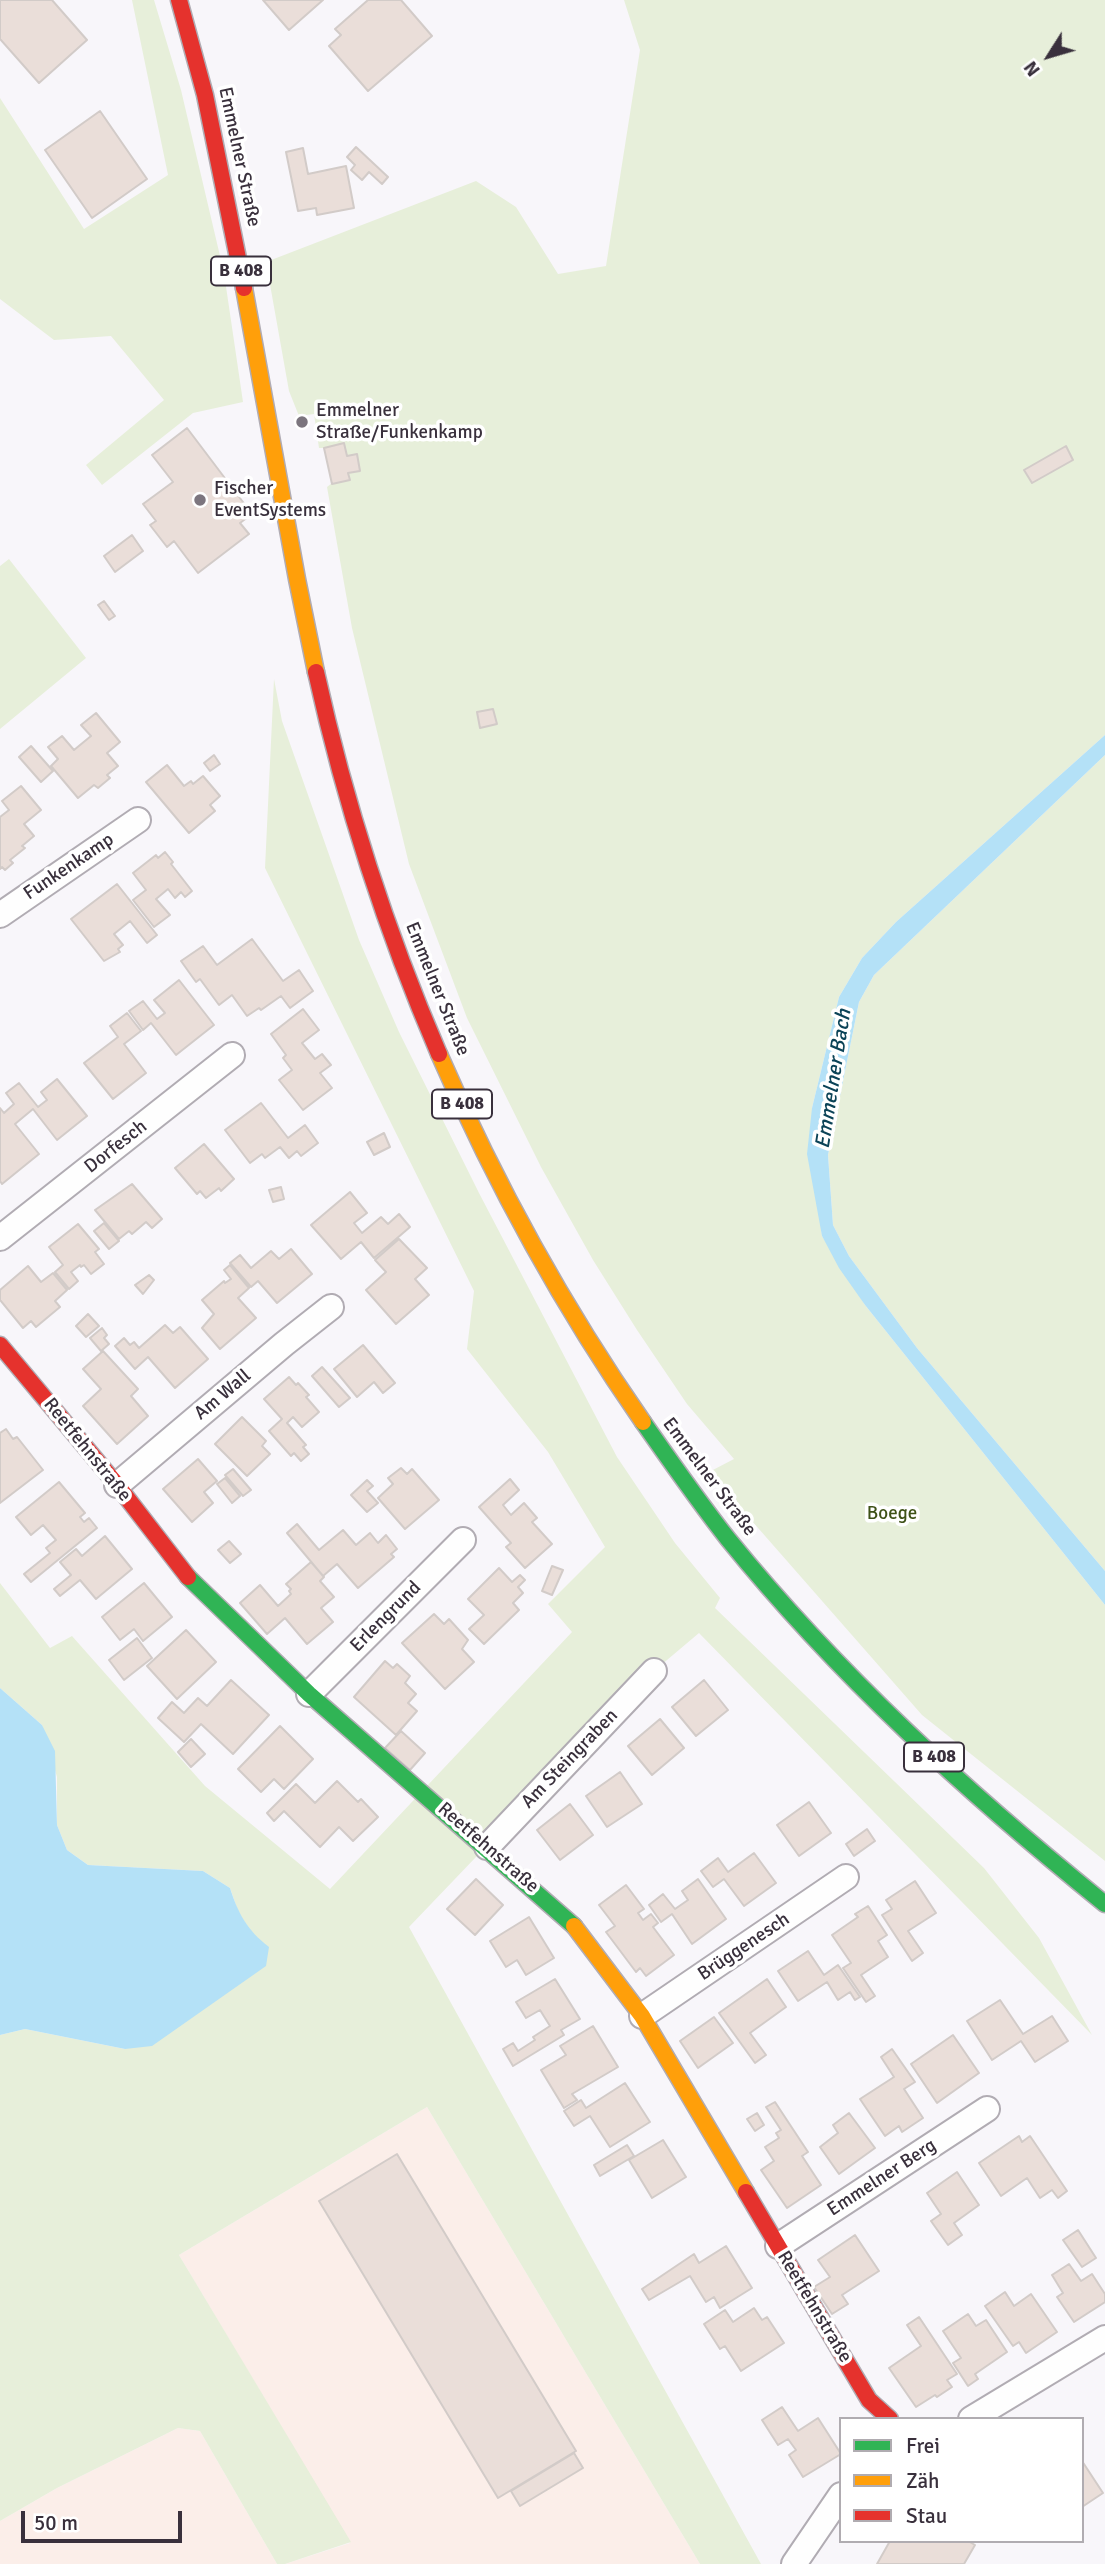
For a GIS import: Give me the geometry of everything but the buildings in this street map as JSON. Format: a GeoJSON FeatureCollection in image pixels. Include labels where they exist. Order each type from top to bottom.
{"type":"FeatureCollection","features":[{"type":"Feature","properties":{"kind":"main road","name":"Emmelner Straße"},"geometry":{"type":"LineString","coordinates":[[179,0],[197,59],[232,225],[296,572],[323,705],[348,806],[415,995],[470,1122],[541,1264],[629,1406],[726,1536],[842,1667],[956,1779],[1105,1904]]}},
{"type":"Feature","properties":{"kind":"main road","name":"Reetfehnstraße"},"geometry":{"type":"LineString","coordinates":[[0,1345],[117,1485],[192,1581],[309,1693],[569,1919],[642,2016],[869,2400],[888,2417]]}},
{"type":"Feature","properties":{"kind":"street","name":"Funkenkamp"},"geometry":{"type":"LineString","coordinates":[[0,915],[138,820]]}},
{"type":"Feature","properties":{"kind":"street","name":"Dorfesch"},"geometry":{"type":"LineString","coordinates":[[0,1238],[232,1055]]}},
{"type":"Feature","properties":{"kind":"street","name":"Am Wall"},"geometry":{"type":"LineString","coordinates":[[117,1485],[284,1343],[331,1307]]}},
{"type":"Feature","properties":{"kind":"street","name":"Erlengrund"},"geometry":{"type":"LineString","coordinates":[[309,1693],[463,1541]]}},
{"type":"Feature","properties":{"kind":"street","name":"Am Steingraben"},"geometry":{"type":"LineString","coordinates":[[486,1847],[654,1671]]}},
{"type":"Feature","properties":{"kind":"street","name":"Brüggenesch"},"geometry":{"type":"LineString","coordinates":[[642,2016],[846,1877]]}},
{"type":"Feature","properties":{"kind":"street","name":"Emmelner Berg"},"geometry":{"type":"LineString","coordinates":[[778,2246],[987,2109]]}},
{"type":"Feature","properties":{"kind":"street"},"geometry":{"type":"LineString","coordinates":[[974,2417],[1105,2338]]}},
{"type":"Feature","properties":{"kind":"street"},"geometry":{"type":"LineString","coordinates":[[794,2564],[839,2499]]}},
{"type":"Feature","properties":{"kind":"shaded area"},"geometry":{"type":"Polygon","coordinates":[[[427,2107],[700,2564],[285,2564],[350,2543],[179,2255],[427,2107]]]}},
{"type":"Feature","properties":{"kind":"shaded area"},"geometry":{"type":"Polygon","coordinates":[[[178,2428],[200,2431],[277,2564],[0,2564],[0,2521],[57,2488],[178,2428]]]}},
{"type":"Feature","properties":{"kind":"green space"},"geometry":{"type":"Polygon","coordinates":[[[132,0],[154,0],[181,90],[224,273],[243,402],[193,413],[102,485],[86,465],[164,400],[111,336],[54,340],[0,299],[0,98],[84,229],[168,175],[132,0]]]}},
{"type":"Feature","properties":{"kind":"green space","name":"Boege"},"geometry":{"type":"Polygon","coordinates":[[[624,0],[1105,0],[1105,735],[896,922],[862,958],[839,997],[812,1108],[822,1236],[865,1305],[1105,1605],[1105,1861],[922,1715],[709,1472],[734,1459],[687,1404],[637,1330],[593,1260],[541,1167],[467,1018],[409,864],[352,628],[327,487],[332,483],[324,448],[319,448],[314,414],[299,416],[289,391],[266,262],[476,181],[516,207],[558,274],[606,266],[640,50],[624,0]]]}},
{"type":"Feature","properties":{"kind":"green space"},"geometry":{"type":"Polygon","coordinates":[[[9,559],[86,658],[0,729],[0,566],[9,559]]]}},
{"type":"Feature","properties":{"kind":"green space"},"geometry":{"type":"Polygon","coordinates":[[[274,679],[282,721],[359,940],[399,1032],[479,1193],[617,1457],[675,1543],[720,1598],[715,1608],[984,1868],[1039,1938],[1092,2035],[699,1633],[654,1671],[409,1927],[761,2564],[700,2564],[427,2107],[179,2255],[351,2542],[285,2564],[277,2564],[200,2431],[178,2428],[57,2488],[0,2521],[0,2035],[25,2029],[125,2049],[253,1934],[239,1914],[230,1888],[203,1871],[88,1865],[67,1850],[57,1825],[57,1777],[42,1725],[0,1688],[0,1583],[50,1648],[72,1636],[205,1786],[330,1889],[572,1632],[548,1604],[605,1547],[548,1452],[467,1349],[474,1291],[265,868],[274,679]]]}},
{"type":"Feature","properties":{"kind":"green space"},"geometry":{"type":"Polygon","coordinates":[[[1105,755],[1105,1571],[917,1348],[849,1256],[833,1225],[828,1155],[859,1002],[874,975],[1105,755]]]}},
{"type":"Feature","properties":{"kind":"water","name":"Emmelner Bach"},"geometry":{"type":"Polygon","coordinates":[[[1105,735],[1105,755],[874,975],[859,1002],[828,1155],[833,1225],[849,1256],[917,1348],[1105,1571],[1105,1605],[865,1305],[839,1268],[822,1236],[807,1154],[812,1108],[839,997],[862,958],[896,922],[1105,735]]]}},
{"type":"Feature","properties":{"kind":"water"},"geometry":{"type":"Polygon","coordinates":[[[0,1688],[42,1725],[55,1751],[57,1825],[67,1850],[88,1865],[203,1871],[230,1888],[244,1921],[269,1947],[266,1966],[152,2046],[125,2049],[25,2029],[0,2035],[0,1688]]]}},
{"type":"Feature","properties":{"kind":"traffic: fast"},"geometry":{"type":"LineString","coordinates":[[643,1422],[728,1539],[814,1638],[955,1776],[1105,1904]]}},
{"type":"Feature","properties":{"kind":"traffic: fast"},"geometry":{"type":"LineString","coordinates":[[188,1577],[309,1694],[574,1926]]}},
{"type":"Feature","properties":{"kind":"traffic: slow"},"geometry":{"type":"LineString","coordinates":[[244,288],[316,672]]}},
{"type":"Feature","properties":{"kind":"traffic: slow"},"geometry":{"type":"LineString","coordinates":[[439,1054],[483,1150],[532,1243],[585,1334],[643,1422]]}},
{"type":"Feature","properties":{"kind":"traffic: slow"},"geometry":{"type":"LineString","coordinates":[[574,1926],[642,2016],[746,2192]]}},
{"type":"Feature","properties":{"kind":"traffic: jam"},"geometry":{"type":"LineString","coordinates":[[179,0],[205,95],[244,288]]}},
{"type":"Feature","properties":{"kind":"traffic: jam"},"geometry":{"type":"LineString","coordinates":[[316,672],[340,770],[368,866],[439,1054]]}},
{"type":"Feature","properties":{"kind":"traffic: jam"},"geometry":{"type":"LineString","coordinates":[[0,1345],[117,1485],[188,1577]]}},
{"type":"Feature","properties":{"kind":"traffic: jam"},"geometry":{"type":"LineString","coordinates":[[746,2192],[869,2400],[888,2417]]}},
{"type":"Feature","properties":{"kind":"place","name":"Emmelner Straße/Funkenkamp"},"geometry":{"type":"Point","coordinates":[302,422]}},
{"type":"Feature","properties":{"kind":"place","name":"Fischer EventSystems"},"geometry":{"type":"Point","coordinates":[200,500]}}]}
